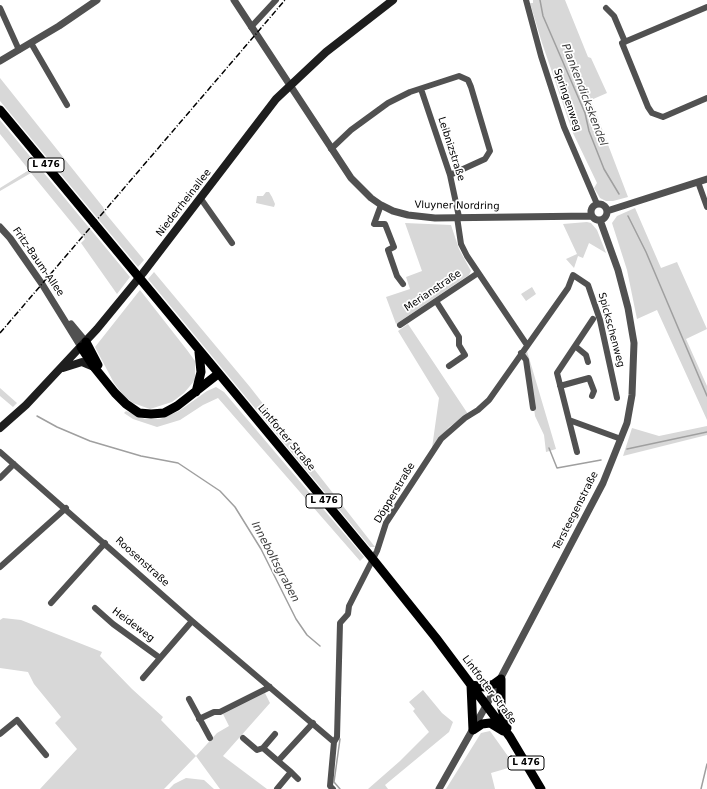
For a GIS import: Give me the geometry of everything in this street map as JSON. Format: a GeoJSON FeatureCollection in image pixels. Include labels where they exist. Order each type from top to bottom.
{"type":"FeatureCollection","features":[{"type":"Feature","properties":{"kind":"main road","name":"Niederrheinallee"},"geometry":{"type":"LineString","coordinates":[[0,428],[26,404],[84,344],[124,297],[262,117],[290,84],[326,52],[393,0]]}},
{"type":"Feature","properties":{"kind":"main road","name":"Lintforter Straße"},"geometry":{"type":"LineString","coordinates":[[0,110],[198,351],[373,560],[487,704],[510,737],[541,789]]}},
{"type":"Feature","properties":{"kind":"main road"},"geometry":{"type":"LineString","coordinates":[[84,344],[94,367],[126,404],[139,412],[151,414],[164,412],[177,406],[218,374]]}},
{"type":"Feature","properties":{"kind":"main road"},"geometry":{"type":"LineString","coordinates":[[84,344],[102,375]]}},
{"type":"Feature","properties":{"kind":"main road"},"geometry":{"type":"LineString","coordinates":[[196,392],[201,372],[198,351]]}},
{"type":"Feature","properties":{"kind":"main road"},"geometry":{"type":"LineString","coordinates":[[60,369],[82,362],[94,367]]}},
{"type":"Feature","properties":{"kind":"main road"},"geometry":{"type":"LineString","coordinates":[[501,679],[494,684],[485,687],[471,684],[472,730],[482,724],[490,723],[510,737]]}},
{"type":"Feature","properties":{"kind":"main road"},"geometry":{"type":"LineString","coordinates":[[501,679],[501,705],[510,737]]}},
{"type":"Feature","properties":{"kind":"street"},"geometry":{"type":"LineString","coordinates":[[0,61],[31,43],[97,0]]}},
{"type":"Feature","properties":{"kind":"street","name":"Vluyner Nordring"},"geometry":{"type":"LineString","coordinates":[[234,0],[331,149],[361,189],[381,205],[393,211],[408,215],[435,218],[591,216]]}},
{"type":"Feature","properties":{"kind":"street"},"geometry":{"type":"LineString","coordinates":[[251,27],[276,0]]}},
{"type":"Feature","properties":{"kind":"street","name":"Springenweg"},"geometry":{"type":"LineString","coordinates":[[526,0],[541,56],[564,127],[596,204]]}},
{"type":"Feature","properties":{"kind":"street"},"geometry":{"type":"LineString","coordinates":[[624,43],[707,7]]}},
{"type":"Feature","properties":{"kind":"street"},"geometry":{"type":"LineString","coordinates":[[0,8],[19,50]]}},
{"type":"Feature","properties":{"kind":"street"},"geometry":{"type":"LineString","coordinates":[[606,8],[614,16],[648,107],[652,113],[663,117],[707,98]]}},
{"type":"Feature","properties":{"kind":"street"},"geometry":{"type":"LineString","coordinates":[[31,43],[67,105]]}},
{"type":"Feature","properties":{"kind":"street"},"geometry":{"type":"LineString","coordinates":[[331,149],[351,130],[381,108],[404,94],[458,76],[468,80],[471,87],[490,151],[484,159],[450,175]]}},
{"type":"Feature","properties":{"kind":"street","name":"Leibnizstraße"},"geometry":{"type":"LineString","coordinates":[[421,89],[450,175],[458,217]]}},
{"type":"Feature","properties":{"kind":"street"},"geometry":{"type":"LineString","coordinates":[[607,211],[604,205],[596,204],[591,208],[591,216],[596,220],[600,220],[606,215],[607,211],[707,179]]}},
{"type":"Feature","properties":{"kind":"street"},"geometry":{"type":"LineString","coordinates":[[698,182],[707,207]]}},
{"type":"Feature","properties":{"kind":"street"},"geometry":{"type":"LineString","coordinates":[[200,199],[232,243]]}},
{"type":"Feature","properties":{"kind":"street"},"geometry":{"type":"LineString","coordinates":[[381,205],[374,224],[386,224],[394,247],[388,250],[397,276],[403,284]]}},
{"type":"Feature","properties":{"kind":"street"},"geometry":{"type":"LineString","coordinates":[[458,217],[462,244],[478,273],[527,345]]}},
{"type":"Feature","properties":{"kind":"street","name":"Tersteegenstraße"},"geometry":{"type":"LineString","coordinates":[[438,789],[501,679],[603,483],[627,423],[632,395],[634,343],[628,308],[618,270],[600,220]]}},
{"type":"Feature","properties":{"kind":"street","name":"Fritz-Baum-Allee"},"geometry":{"type":"LineString","coordinates":[[0,227],[10,238],[84,344]]}},
{"type":"Feature","properties":{"kind":"street","name":"Merianstraße"},"geometry":{"type":"LineString","coordinates":[[400,325],[478,273]]}},
{"type":"Feature","properties":{"kind":"street","name":"Döpperstraße"},"geometry":{"type":"LineString","coordinates":[[334,742],[337,737],[340,623],[348,614],[349,606],[377,551],[386,523],[441,439],[489,400],[568,288],[573,276]]}},
{"type":"Feature","properties":{"kind":"street","name":"Spickschenweg"},"geometry":{"type":"LineString","coordinates":[[573,276],[588,285],[600,320],[617,398]]}},
{"type":"Feature","properties":{"kind":"street"},"geometry":{"type":"LineString","coordinates":[[436,301],[459,337],[459,346],[465,355],[449,366]]}},
{"type":"Feature","properties":{"kind":"street"},"geometry":{"type":"LineString","coordinates":[[577,452],[557,373],[593,319]]}},
{"type":"Feature","properties":{"kind":"street"},"geometry":{"type":"LineString","coordinates":[[575,346],[586,355],[588,362]]}},
{"type":"Feature","properties":{"kind":"street"},"geometry":{"type":"LineString","coordinates":[[522,353],[526,360],[532,408]]}},
{"type":"Feature","properties":{"kind":"street"},"geometry":{"type":"LineString","coordinates":[[560,386],[590,378],[594,391],[592,396]]}},
{"type":"Feature","properties":{"kind":"street"},"geometry":{"type":"LineString","coordinates":[[568,420],[621,439]]}},
{"type":"Feature","properties":{"kind":"street","name":"Roosenstraße"},"geometry":{"type":"LineString","coordinates":[[0,452],[66,508],[192,621],[334,742]]}},
{"type":"Feature","properties":{"kind":"street"},"geometry":{"type":"LineString","coordinates":[[0,478],[14,464]]}},
{"type":"Feature","properties":{"kind":"street"},"geometry":{"type":"LineString","coordinates":[[0,567],[66,508]]}},
{"type":"Feature","properties":{"kind":"street"},"geometry":{"type":"LineString","coordinates":[[51,603],[105,543]]}},
{"type":"Feature","properties":{"kind":"street","name":"Heideweg"},"geometry":{"type":"LineString","coordinates":[[95,608],[113,624],[160,658]]}},
{"type":"Feature","properties":{"kind":"street"},"geometry":{"type":"LineString","coordinates":[[143,678],[192,621]]}},
{"type":"Feature","properties":{"kind":"street"},"geometry":{"type":"LineString","coordinates":[[199,719],[214,712],[220,712],[270,687]]}},
{"type":"Feature","properties":{"kind":"street"},"geometry":{"type":"LineString","coordinates":[[189,699],[210,738]]}},
{"type":"Feature","properties":{"kind":"street"},"geometry":{"type":"LineString","coordinates":[[0,734],[17,720],[46,755]]}},
{"type":"Feature","properties":{"kind":"street"},"geometry":{"type":"LineString","coordinates":[[278,762],[313,723]]}},
{"type":"Feature","properties":{"kind":"street"},"geometry":{"type":"LineString","coordinates":[[243,738],[257,750],[263,748],[275,734]]}},
{"type":"Feature","properties":{"kind":"street"},"geometry":{"type":"LineString","coordinates":[[331,787],[334,742]]}},
{"type":"Feature","properties":{"kind":"street"},"geometry":{"type":"LineString","coordinates":[[263,748],[298,779]]}},
{"type":"Feature","properties":{"kind":"street"},"geometry":{"type":"LineString","coordinates":[[277,789],[291,772]]}},
{"type":"Feature","properties":{"kind":"shaded area"},"geometry":{"type":"Polygon","coordinates":[[[533,0],[565,0],[588,57],[591,58],[607,93],[591,100],[628,197],[613,201],[606,201],[600,198],[594,188],[597,183],[573,133],[542,43],[530,3],[533,3],[533,0]]]}},
{"type":"Feature","properties":{"kind":"shaded area"},"geometry":{"type":"Polygon","coordinates":[[[0,78],[103,207],[106,214],[144,260],[138,267],[0,101],[0,78]]]}},
{"type":"Feature","properties":{"kind":"shaded area"},"geometry":{"type":"Polygon","coordinates":[[[0,120],[130,277],[117,294],[81,243],[85,239],[31,173],[0,191],[0,188],[29,170],[0,134],[0,120]]]}},
{"type":"Feature","properties":{"kind":"shaded area"},"geometry":{"type":"Polygon","coordinates":[[[266,192],[269,192],[272,197],[275,204],[274,207],[256,203],[257,196],[263,196],[266,192]]]}},
{"type":"Feature","properties":{"kind":"shaded area"},"geometry":{"type":"Polygon","coordinates":[[[635,208],[661,268],[677,262],[707,329],[686,339],[707,386],[707,420],[657,310],[637,319],[627,270],[612,223],[617,216],[635,208]]]}},
{"type":"Feature","properties":{"kind":"shaded area"},"geometry":{"type":"Polygon","coordinates":[[[405,223],[451,225],[459,249],[471,271],[469,275],[396,324],[386,297],[410,289],[406,277],[422,271],[405,223]]]}},
{"type":"Feature","properties":{"kind":"shaded area"},"geometry":{"type":"Polygon","coordinates":[[[591,223],[597,230],[606,253],[589,243],[583,258],[578,256],[574,268],[566,259],[577,254],[563,224],[591,223]]]}},
{"type":"Feature","properties":{"kind":"shaded area"},"geometry":{"type":"Polygon","coordinates":[[[154,272],[250,387],[375,547],[370,547],[148,279],[154,272]]]}},
{"type":"Feature","properties":{"kind":"shaded area"},"geometry":{"type":"Polygon","coordinates":[[[532,287],[536,294],[526,301],[521,294],[532,287]]]}},
{"type":"Feature","properties":{"kind":"shaded area"},"geometry":{"type":"Polygon","coordinates":[[[140,290],[195,361],[195,380],[184,393],[172,402],[150,409],[133,403],[124,396],[114,383],[95,347],[140,290]]]}},
{"type":"Feature","properties":{"kind":"shaded area"},"geometry":{"type":"Polygon","coordinates":[[[408,324],[468,414],[449,427],[432,448],[439,398],[398,331],[408,324]]]}},
{"type":"Feature","properties":{"kind":"shaded area"},"geometry":{"type":"Polygon","coordinates":[[[527,351],[556,449],[546,452],[544,435],[535,416],[525,355],[527,351]]]}},
{"type":"Feature","properties":{"kind":"shaded area"},"geometry":{"type":"Polygon","coordinates":[[[216,387],[224,392],[364,557],[360,561],[218,398],[203,405],[180,420],[157,427],[133,419],[124,413],[126,411],[145,419],[160,419],[179,411],[207,391],[216,387]]]}},
{"type":"Feature","properties":{"kind":"shaded area"},"geometry":{"type":"Polygon","coordinates":[[[0,388],[17,403],[13,407],[0,396],[0,388]]]}},
{"type":"Feature","properties":{"kind":"shaded area"},"geometry":{"type":"Polygon","coordinates":[[[707,426],[707,435],[623,456],[632,428],[659,436],[707,426]]]}},
{"type":"Feature","properties":{"kind":"shaded area"},"geometry":{"type":"Polygon","coordinates":[[[3,618],[21,620],[102,652],[100,656],[132,689],[163,717],[161,720],[196,756],[164,789],[40,789],[77,749],[55,723],[61,717],[34,684],[28,672],[0,668],[0,620],[3,618]]]}},
{"type":"Feature","properties":{"kind":"shaded area"},"geometry":{"type":"Polygon","coordinates":[[[423,690],[442,713],[453,722],[449,732],[385,785],[388,789],[368,789],[400,761],[429,732],[413,711],[415,709],[409,702],[423,690]]]}},
{"type":"Feature","properties":{"kind":"shaded area"},"geometry":{"type":"Polygon","coordinates":[[[265,693],[270,703],[223,756],[267,789],[220,789],[196,756],[217,733],[229,726],[223,714],[265,693]]]}},
{"type":"Feature","properties":{"kind":"shaded area"},"geometry":{"type":"Polygon","coordinates":[[[490,731],[515,766],[491,773],[495,789],[446,789],[481,733],[490,731]]]}},
{"type":"Feature","properties":{"kind":"shaded area"},"geometry":{"type":"Polygon","coordinates":[[[186,778],[204,780],[214,789],[169,789],[174,784],[186,778]]]}},
{"type":"Feature","properties":{"kind":"waterway","name":"Plankendickskendel"},"geometry":{"type":"LineString","coordinates":[[540,0],[543,16],[585,113],[589,131],[604,169],[619,194]]}},
{"type":"Feature","properties":{"kind":"waterway","name":"Plankendickskendel"},"geometry":{"type":"LineString","coordinates":[[628,216],[646,252],[707,396]]}},
{"type":"Feature","properties":{"kind":"waterway","name":"Inneboltsgraben"},"geometry":{"type":"LineString","coordinates":[[37,416],[57,427],[90,441],[141,456],[178,463],[220,491],[235,507],[261,549],[296,619],[307,635],[320,646]]}},
{"type":"Feature","properties":{"kind":"waterway"},"geometry":{"type":"LineString","coordinates":[[627,449],[707,432]]}},
{"type":"Feature","properties":{"kind":"waterway"},"geometry":{"type":"LineString","coordinates":[[549,448],[557,468],[601,460]]}},
{"type":"Feature","properties":{"kind":"waterway","name":"Inneboltsgraben"},"geometry":{"type":"LineString","coordinates":[[340,739],[334,782],[340,789]]}},
{"type":"Feature","properties":{"kind":"waterway","name":"Plankendickskendel"},"geometry":{"type":"LineString","coordinates":[[701,789],[707,764]]}},
{"type":"Feature","properties":{"kind":"railway"},"geometry":{"type":"LineString","coordinates":[[0,333],[285,0]]}}]}
